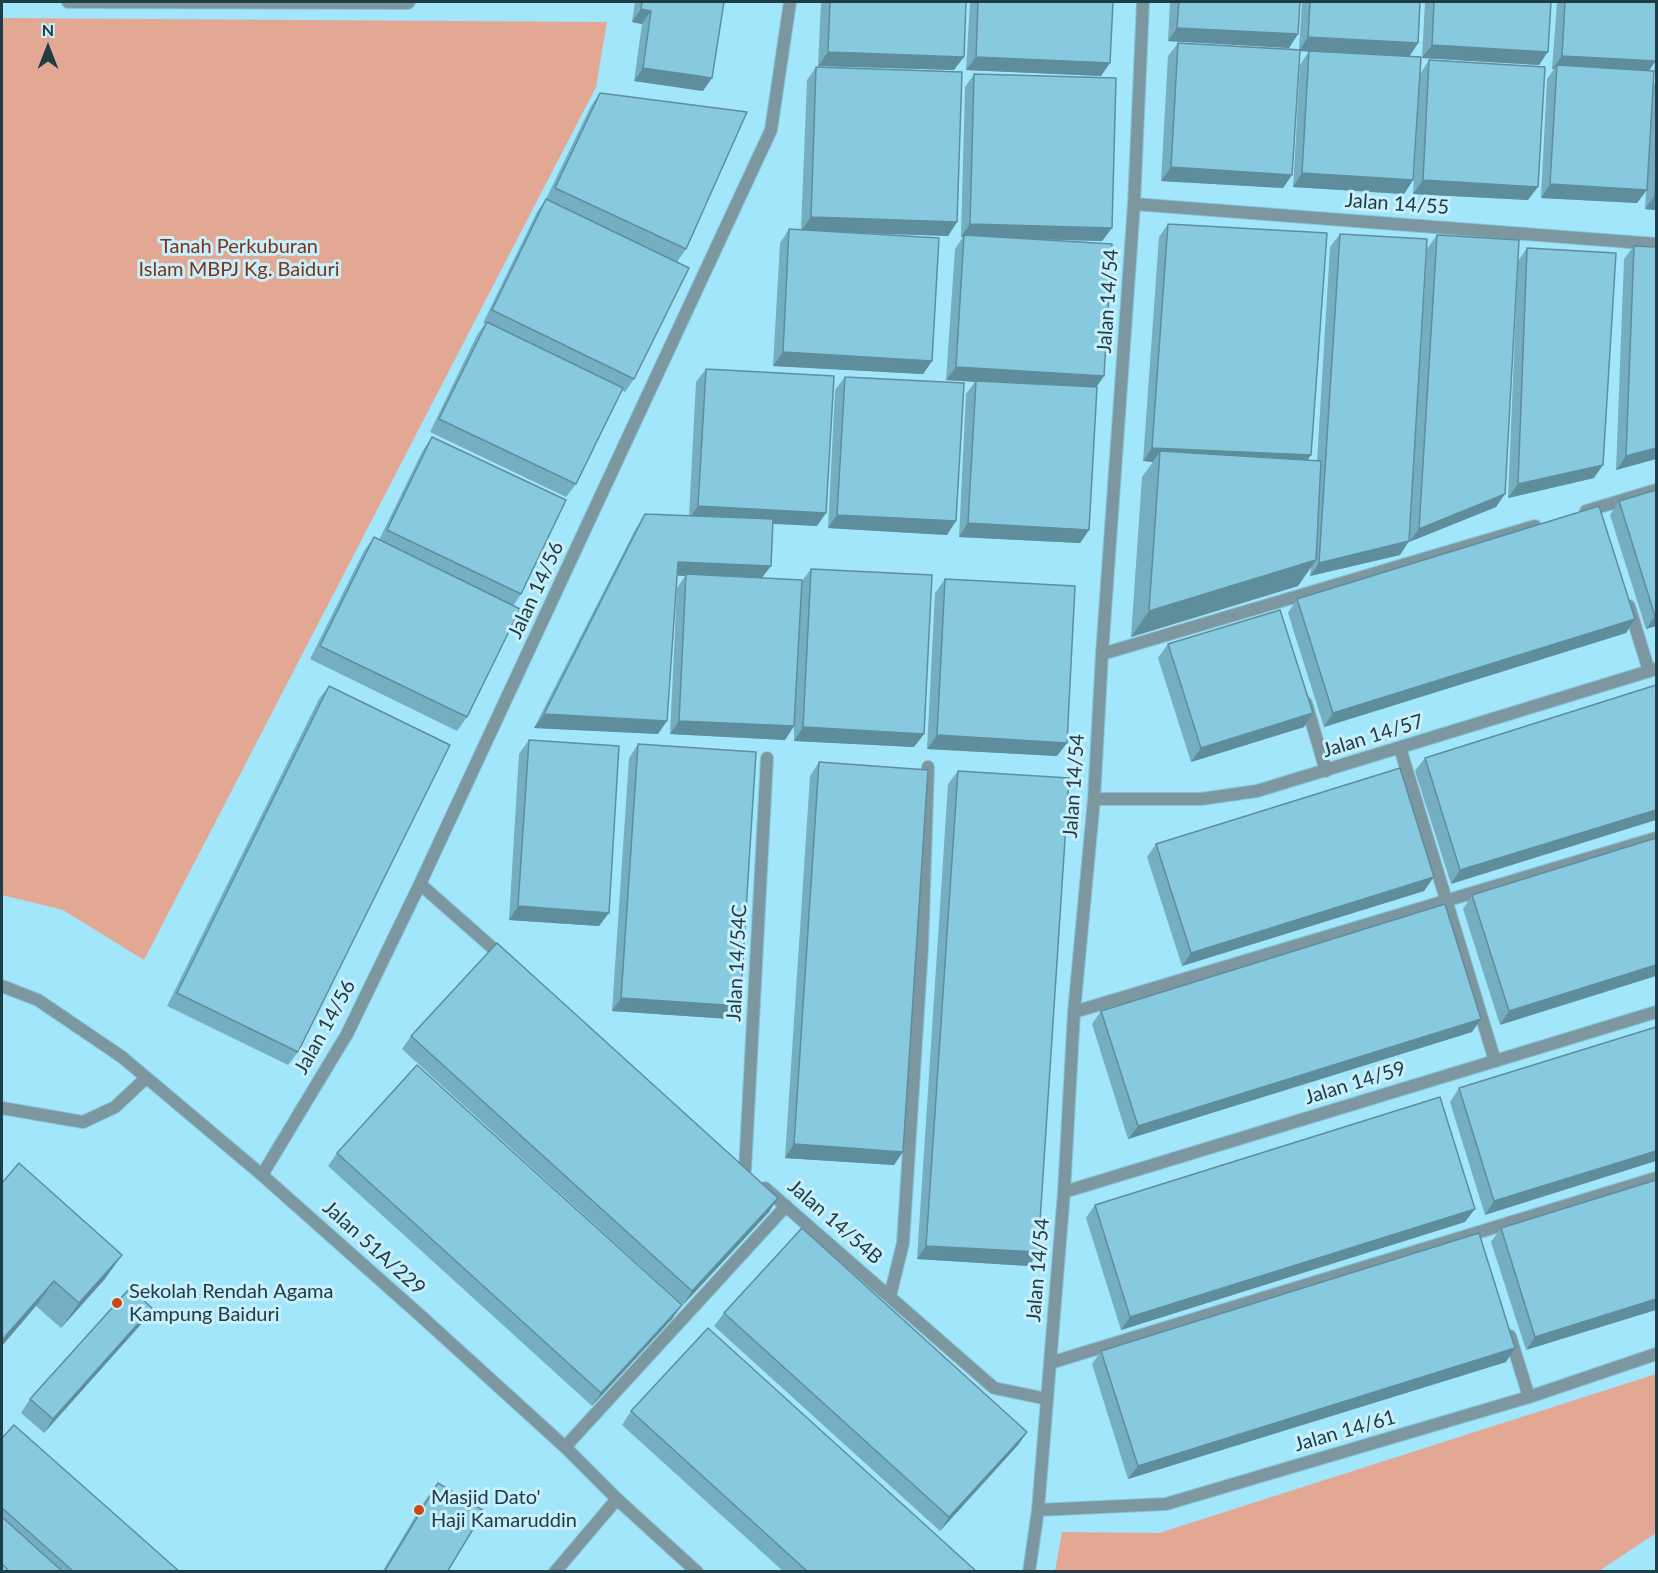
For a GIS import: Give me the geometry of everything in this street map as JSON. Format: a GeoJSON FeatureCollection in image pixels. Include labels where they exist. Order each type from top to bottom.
{"type":"FeatureCollection","features":[{"type":"Feature","properties":{"kind":"street"},"geometry":{"type":"LineString","coordinates":[[68,2],[409,2]]}},
{"type":"Feature","properties":{"kind":"street","name":"Jalan 14/56"},"geometry":{"type":"LineString","coordinates":[[262,1174],[347,1034],[420,884],[771,130],[790,2]]}},
{"type":"Feature","properties":{"kind":"street","name":"Jalan 14/54"},"geometry":{"type":"LineString","coordinates":[[1029,1572],[1038,1510],[1064,1192],[1074,1012],[1094,799],[1134,204],[1143,2]]}},
{"type":"Feature","properties":{"kind":"street","name":"Jalan 14/55"},"geometry":{"type":"LineString","coordinates":[[1134,204],[1656,244]]}},
{"type":"Feature","properties":{"kind":"street"},"geometry":{"type":"LineString","coordinates":[[1577,514],[1601,512],[1656,490]]}},
{"type":"Feature","properties":{"kind":"street"},"geometry":{"type":"LineString","coordinates":[[1102,654],[1277,608],[1544,524]]}},
{"type":"Feature","properties":{"kind":"street"},"geometry":{"type":"LineString","coordinates":[[1626,594],[1653,670]]}},
{"type":"Feature","properties":{"kind":"street","name":"Jalan 14/57"},"geometry":{"type":"LineString","coordinates":[[1094,799],[1201,799],[1257,791],[1653,670]]}},
{"type":"Feature","properties":{"kind":"street"},"geometry":{"type":"LineString","coordinates":[[1302,692],[1326,771]]}},
{"type":"Feature","properties":{"kind":"street"},"geometry":{"type":"LineString","coordinates":[[1400,747],[1495,1061]]}},
{"type":"Feature","properties":{"kind":"street","name":"Jalan 14/54C"},"geometry":{"type":"LineString","coordinates":[[741,1166],[767,758]]}},
{"type":"Feature","properties":{"kind":"street"},"geometry":{"type":"LineString","coordinates":[[890,1296],[903,1243],[922,948],[928,767]]}},
{"type":"Feature","properties":{"kind":"street"},"geometry":{"type":"LineString","coordinates":[[1074,1012],[1656,838]]}},
{"type":"Feature","properties":{"kind":"street"},"geometry":{"type":"LineString","coordinates":[[420,884],[517,969]]}},
{"type":"Feature","properties":{"kind":"street","name":"Jalan 51A/229"},"geometry":{"type":"LineString","coordinates":[[2,986],[38,1000],[122,1057],[262,1174],[565,1447],[697,1572]]}},
{"type":"Feature","properties":{"kind":"street","name":"Jalan 14/59"},"geometry":{"type":"LineString","coordinates":[[1064,1192],[1656,1012]]}},
{"type":"Feature","properties":{"kind":"street"},"geometry":{"type":"LineString","coordinates":[[2,1108],[83,1122],[115,1107],[146,1078]]}},
{"type":"Feature","properties":{"kind":"street","name":"Jalan 14/54B"},"geometry":{"type":"LineString","coordinates":[[741,1166],[994,1388],[1047,1399]]}},
{"type":"Feature","properties":{"kind":"street"},"geometry":{"type":"LineString","coordinates":[[1050,1363],[1479,1238],[1656,1178]]}},
{"type":"Feature","properties":{"kind":"street"},"geometry":{"type":"LineString","coordinates":[[565,1447],[786,1206]]}},
{"type":"Feature","properties":{"kind":"street"},"geometry":{"type":"LineString","coordinates":[[1505,1320],[1529,1397]]}},
{"type":"Feature","properties":{"kind":"street","name":"Jalan 14/61"},"geometry":{"type":"LineString","coordinates":[[1038,1510],[1166,1504],[1529,1397],[1656,1354]]}},
{"type":"Feature","properties":{"kind":"street"},"geometry":{"type":"LineString","coordinates":[[555,1572],[617,1498]]}},
{"type":"Feature","properties":{"kind":"green space","name":"Tanah Perkuburan Islam MBPJ Kg. Baiduri"},"geometry":{"type":"Polygon","coordinates":[[[2,18],[607,22],[596,87],[144,960],[63,910],[2,895],[2,18]]]}},
{"type":"Feature","properties":{"kind":"green space"},"geometry":{"type":"Polygon","coordinates":[[[1656,1374],[1656,1533],[1599,1571],[1055,1571],[1062,1532],[1159,1533],[1656,1374]]]}},
{"type":"Feature","properties":{"kind":"building"},"geometry":{"type":"Polygon","coordinates":[[[642,2],[724,2],[712,78],[643,68],[651,11],[641,9],[642,2]]]}},
{"type":"Feature","properties":{"kind":"building"},"geometry":{"type":"Polygon","coordinates":[[[830,2],[966,2],[964,57],[828,52],[830,2]]]}},
{"type":"Feature","properties":{"kind":"building"},"geometry":{"type":"Polygon","coordinates":[[[978,2],[1113,2],[1110,63],[976,57],[978,2]]]}},
{"type":"Feature","properties":{"kind":"building"},"geometry":{"type":"Polygon","coordinates":[[[1179,2],[1300,2],[1298,34],[1177,28],[1179,2]]]}},
{"type":"Feature","properties":{"kind":"building"},"geometry":{"type":"Polygon","coordinates":[[[1310,2],[1420,2],[1418,43],[1308,37],[1310,2]]]}},
{"type":"Feature","properties":{"kind":"building"},"geometry":{"type":"Polygon","coordinates":[[[1434,2],[1551,2],[1548,52],[1432,45],[1434,2]]]}},
{"type":"Feature","properties":{"kind":"building"},"geometry":{"type":"Polygon","coordinates":[[[1565,2],[1656,2],[1656,61],[1562,56],[1565,2]]]}},
{"type":"Feature","properties":{"kind":"building"},"geometry":{"type":"Polygon","coordinates":[[[1178,43],[1300,50],[1292,175],[1171,167],[1178,43]]]}},
{"type":"Feature","properties":{"kind":"building"},"geometry":{"type":"Polygon","coordinates":[[[1309,51],[1421,57],[1413,180],[1302,173],[1309,51]]]}},
{"type":"Feature","properties":{"kind":"building"},"geometry":{"type":"Polygon","coordinates":[[[1429,60],[1545,67],[1538,187],[1423,180],[1429,60]]]}},
{"type":"Feature","properties":{"kind":"building"},"geometry":{"type":"Polygon","coordinates":[[[1557,65],[1654,71],[1647,190],[1550,184],[1557,65]]]}},
{"type":"Feature","properties":{"kind":"building"},"geometry":{"type":"Polygon","coordinates":[[[816,67],[962,72],[957,222],[811,217],[816,67]]]}},
{"type":"Feature","properties":{"kind":"building"},"geometry":{"type":"Polygon","coordinates":[[[974,74],[1116,78],[1112,228],[970,224],[974,74]]]}},
{"type":"Feature","properties":{"kind":"building"},"geometry":{"type":"Polygon","coordinates":[[[600,93],[747,112],[686,249],[555,188],[600,93]]]}},
{"type":"Feature","properties":{"kind":"building"},"geometry":{"type":"Polygon","coordinates":[[[546,199],[689,268],[634,379],[492,310],[546,199]]]}},
{"type":"Feature","properties":{"kind":"building"},"geometry":{"type":"Polygon","coordinates":[[[1168,224],[1327,233],[1311,455],[1152,448],[1168,224]]]}},
{"type":"Feature","properties":{"kind":"building"},"geometry":{"type":"Polygon","coordinates":[[[789,229],[939,238],[932,361],[783,352],[789,229]]]}},
{"type":"Feature","properties":{"kind":"building"},"geometry":{"type":"Polygon","coordinates":[[[1340,234],[1427,239],[1409,541],[1319,563],[1340,234]]]}},
{"type":"Feature","properties":{"kind":"building"},"geometry":{"type":"Polygon","coordinates":[[[964,235],[1112,244],[1104,376],[956,367],[964,235]]]}},
{"type":"Feature","properties":{"kind":"building"},"geometry":{"type":"Polygon","coordinates":[[[1437,235],[1519,240],[1505,494],[1419,529],[1437,235]]]}},
{"type":"Feature","properties":{"kind":"building"},"geometry":{"type":"Polygon","coordinates":[[[1634,246],[1656,247],[1656,448],[1626,456],[1634,246]]]}},
{"type":"Feature","properties":{"kind":"building"},"geometry":{"type":"Polygon","coordinates":[[[1527,248],[1616,253],[1603,465],[1518,484],[1527,248]]]}},
{"type":"Feature","properties":{"kind":"building"},"geometry":{"type":"Polygon","coordinates":[[[487,322],[623,388],[576,484],[439,419],[487,322]]]}},
{"type":"Feature","properties":{"kind":"building"},"geometry":{"type":"Polygon","coordinates":[[[706,369],[834,376],[826,513],[698,506],[706,369]]]}},
{"type":"Feature","properties":{"kind":"building"},"geometry":{"type":"Polygon","coordinates":[[[845,377],[964,383],[956,521],[837,515],[845,377]]]}},
{"type":"Feature","properties":{"kind":"building"},"geometry":{"type":"Polygon","coordinates":[[[976,381],[1097,387],[1089,530],[968,523],[976,381]]]}},
{"type":"Feature","properties":{"kind":"building"},"geometry":{"type":"Polygon","coordinates":[[[432,437],[566,500],[521,594],[387,530],[432,437]]]}},
{"type":"Feature","properties":{"kind":"building"},"geometry":{"type":"Polygon","coordinates":[[[1160,451],[1321,461],[1316,560],[1149,611],[1160,451]]]}},
{"type":"Feature","properties":{"kind":"building"},"geometry":{"type":"Polygon","coordinates":[[[1656,490],[1656,615],[1655,616],[1619,501],[1656,490]]]}},
{"type":"Feature","properties":{"kind":"building"},"geometry":{"type":"Polygon","coordinates":[[[1599,506],[1635,619],[1333,713],[1297,599],[1599,506]]]}},
{"type":"Feature","properties":{"kind":"building"},"geometry":{"type":"Polygon","coordinates":[[[645,514],[773,519],[771,566],[678,562],[667,721],[544,714],[645,514]]]}},
{"type":"Feature","properties":{"kind":"building"},"geometry":{"type":"Polygon","coordinates":[[[374,537],[520,609],[467,717],[320,646],[374,537]]]}},
{"type":"Feature","properties":{"kind":"building"},"geometry":{"type":"Polygon","coordinates":[[[811,569],[932,575],[924,734],[803,727],[811,569]]]}},
{"type":"Feature","properties":{"kind":"building"},"geometry":{"type":"Polygon","coordinates":[[[686,574],[802,580],[794,726],[679,721],[686,574]]]}},
{"type":"Feature","properties":{"kind":"building"},"geometry":{"type":"Polygon","coordinates":[[[945,579],[1075,586],[1067,743],[937,735],[945,579]]]}},
{"type":"Feature","properties":{"kind":"building"},"geometry":{"type":"Polygon","coordinates":[[[1280,610],[1313,713],[1201,748],[1168,644],[1280,610]]]}},
{"type":"Feature","properties":{"kind":"building"},"geometry":{"type":"Polygon","coordinates":[[[1656,685],[1656,810],[1460,870],[1425,758],[1656,685]]]}},
{"type":"Feature","properties":{"kind":"building"},"geometry":{"type":"Polygon","coordinates":[[[329,686],[450,745],[298,1052],[177,993],[329,686]]]}},
{"type":"Feature","properties":{"kind":"building"},"geometry":{"type":"Polygon","coordinates":[[[529,740],[619,746],[609,913],[518,906],[529,740]]]}},
{"type":"Feature","properties":{"kind":"building"},"geometry":{"type":"Polygon","coordinates":[[[638,744],[756,752],[740,1006],[621,998],[638,744]]]}},
{"type":"Feature","properties":{"kind":"building"},"geometry":{"type":"Polygon","coordinates":[[[819,762],[928,770],[903,1152],[794,1144],[819,762]]]}},
{"type":"Feature","properties":{"kind":"building"},"geometry":{"type":"Polygon","coordinates":[[[1400,768],[1434,877],[1191,953],[1156,844],[1400,768]]]}},
{"type":"Feature","properties":{"kind":"building"},"geometry":{"type":"Polygon","coordinates":[[[958,771],[1069,778],[1038,1252],[926,1246],[958,771]]]}},
{"type":"Feature","properties":{"kind":"building"},"geometry":{"type":"Polygon","coordinates":[[[1656,838],[1656,965],[1509,1011],[1472,895],[1656,838]]]}},
{"type":"Feature","properties":{"kind":"building"},"geometry":{"type":"Polygon","coordinates":[[[1445,904],[1481,1019],[1138,1126],[1101,1011],[1445,904]]]}},
{"type":"Feature","properties":{"kind":"building"},"geometry":{"type":"Polygon","coordinates":[[[497,943],[778,1198],[692,1291],[411,1036],[497,943]]]}},
{"type":"Feature","properties":{"kind":"building"},"geometry":{"type":"Polygon","coordinates":[[[1656,1027],[1656,1151],[1494,1201],[1459,1088],[1656,1027]]]}},
{"type":"Feature","properties":{"kind":"building"},"geometry":{"type":"Polygon","coordinates":[[[417,1065],[682,1305],[601,1393],[337,1153],[417,1065]]]}},
{"type":"Feature","properties":{"kind":"building"},"geometry":{"type":"Polygon","coordinates":[[[1440,1097],[1475,1209],[1130,1317],[1095,1205],[1440,1097]]]}},
{"type":"Feature","properties":{"kind":"building"},"geometry":{"type":"Polygon","coordinates":[[[19,1163],[122,1255],[79,1303],[54,1281],[2,1340],[2,1183],[19,1163]]]}},
{"type":"Feature","properties":{"kind":"building"},"geometry":{"type":"Polygon","coordinates":[[[1656,1180],[1656,1299],[1535,1337],[1501,1228],[1656,1180]]]}},
{"type":"Feature","properties":{"kind":"building"},"geometry":{"type":"Polygon","coordinates":[[[802,1228],[1027,1432],[949,1517],[724,1313],[802,1228]]]}},
{"type":"Feature","properties":{"kind":"building"},"geometry":{"type":"Polygon","coordinates":[[[1479,1233],[1515,1348],[1138,1466],[1101,1351],[1479,1233]]]}},
{"type":"Feature","properties":{"kind":"building"},"geometry":{"type":"Polygon","coordinates":[[[130,1288],[152,1308],[53,1419],[30,1399],[130,1288]]]}},
{"type":"Feature","properties":{"kind":"building"},"geometry":{"type":"Polygon","coordinates":[[[708,1328],[976,1572],[808,1572],[631,1411],[708,1328]]]}},
{"type":"Feature","properties":{"kind":"building"},"geometry":{"type":"Polygon","coordinates":[[[14,1425],[180,1572],[74,1572],[2,1508],[2,1438],[14,1425]]]}},
{"type":"Feature","properties":{"kind":"building"},"geometry":{"type":"Polygon","coordinates":[[[438,1483],[484,1511],[447,1572],[384,1572],[438,1483]]]}},
{"type":"Feature","properties":{"kind":"building"},"geometry":{"type":"Polygon","coordinates":[[[2,1517],[63,1572],[10,1572],[2,1564],[2,1517]]]}},
{"type":"Feature","properties":{"kind":"building"},"geometry":{"type":"Polygon","coordinates":[[[2,1564],[10,1572],[2,1572],[2,1564]]]}},
{"type":"Feature","properties":{"kind":"place","name":"Sekolah Rendah Agama Kampung Baiduri"},"geometry":{"type":"Point","coordinates":[117,1303]}},
{"type":"Feature","properties":{"kind":"place","name":"Masjid Dato' Haji Kamaruddin"},"geometry":{"type":"Point","coordinates":[419,1510]}}]}
